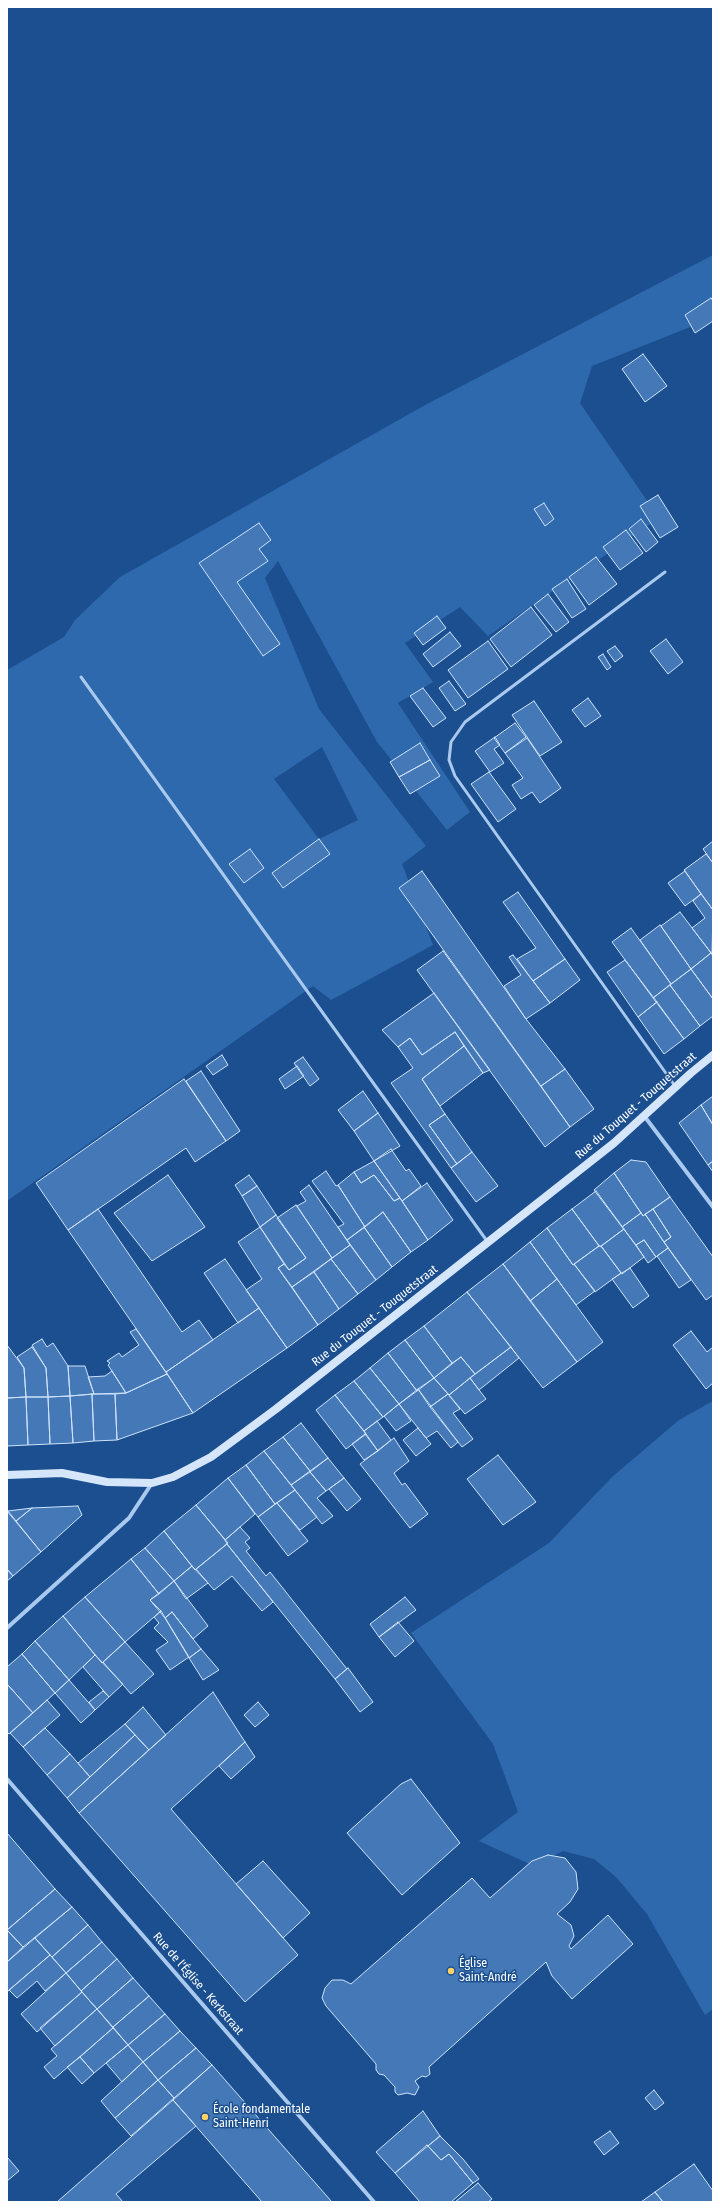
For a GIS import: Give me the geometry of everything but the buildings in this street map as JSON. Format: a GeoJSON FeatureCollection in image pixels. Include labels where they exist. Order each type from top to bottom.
{"type":"FeatureCollection","features":[{"type":"Feature","properties":{"kind":"main road","name":"Rue du Touquet - Touquetstraat"},"geometry":{"type":"LineString","coordinates":[[7,1475],[62,1474],[107,1482],[152,1483],[172,1477],[211,1457],[276,1409],[488,1243],[645,1117],[675,1087],[713,1055]]}},
{"type":"Feature","properties":{"kind":"street"},"geometry":{"type":"LineString","coordinates":[[645,1117],[713,1207]]}},
{"type":"Feature","properties":{"kind":"street"},"geometry":{"type":"LineString","coordinates":[[7,1628],[129,1518],[152,1483]]}},
{"type":"Feature","properties":{"kind":"street","name":"Rue de l'Église - Kerkstraat"},"geometry":{"type":"LineString","coordinates":[[7,1779],[374,2202]]}},
{"type":"Feature","properties":{"kind":"lane"},"geometry":{"type":"LineString","coordinates":[[665,572],[465,722],[451,742],[449,760],[455,776],[675,1087]]}},
{"type":"Feature","properties":{"kind":"lane"},"geometry":{"type":"LineString","coordinates":[[81,677],[488,1243]]}},
{"type":"Feature","properties":{"kind":"shaded area"},"geometry":{"type":"Polygon","coordinates":[[[713,255],[713,318],[592,366],[580,403],[659,518],[488,636],[460,607],[405,643],[433,682],[398,703],[470,812],[447,830],[377,742],[278,561],[265,578],[319,709],[426,846],[402,864],[433,945],[331,1000],[313,986],[7,1201],[7,670],[64,637],[75,620],[120,577],[427,404],[713,255]],[[322,747],[274,779],[319,839],[358,820],[322,747]]]}},
{"type":"Feature","properties":{"kind":"shaded area"},"geometry":{"type":"Polygon","coordinates":[[[713,1401],[713,2009],[705,2015],[647,1914],[616,1877],[594,1859],[563,1851],[534,1866],[479,1841],[518,1812],[493,1744],[411,1633],[549,1543],[612,1477],[679,1420],[713,1401]]]}},
{"type":"Feature","properties":{"kind":"place","name":"Église Saint-André"},"geometry":{"type":"Point","coordinates":[451,1971]}},
{"type":"Feature","properties":{"kind":"place","name":"École fondamentale Saint-Henri"},"geometry":{"type":"Point","coordinates":[205,2117]}}]}
